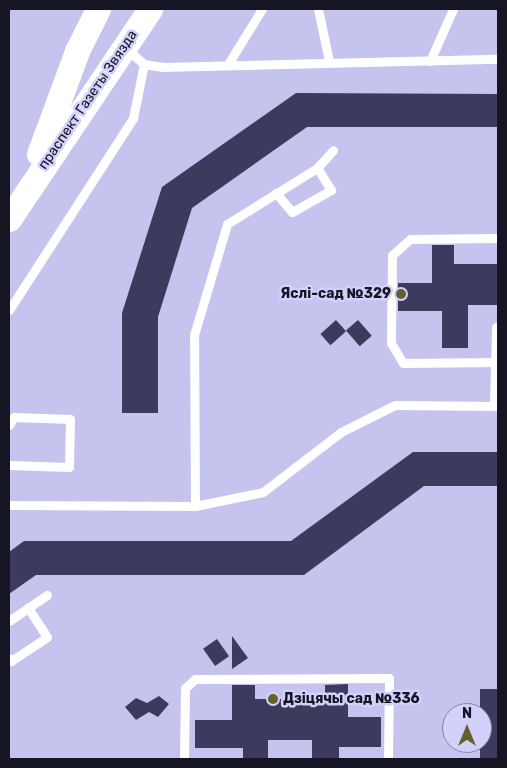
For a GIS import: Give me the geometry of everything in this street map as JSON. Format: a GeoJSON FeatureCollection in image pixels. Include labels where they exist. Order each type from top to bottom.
{"type":"FeatureCollection","features":[{"type":"Feature","properties":{"kind":"main road","name":"праспект Газеты Звязда"},"geometry":{"type":"LineString","coordinates":[[26,190],[77,51],[98,9]]}},
{"type":"Feature","properties":{"kind":"main road","name":"праспект Газеты Звязда"},"geometry":{"type":"LineString","coordinates":[[9,219],[26,190],[150,9]]}},
{"type":"Feature","properties":{"kind":"lane"},"geometry":{"type":"LineString","coordinates":[[228,64],[262,9]]}},
{"type":"Feature","properties":{"kind":"lane"},"geometry":{"type":"LineString","coordinates":[[318,9],[329,61]]}},
{"type":"Feature","properties":{"kind":"lane"},"geometry":{"type":"LineString","coordinates":[[430,61],[453,9]]}},
{"type":"Feature","properties":{"kind":"lane"},"geometry":{"type":"LineString","coordinates":[[124,47],[144,64],[498,59]]}},
{"type":"Feature","properties":{"kind":"lane"},"geometry":{"type":"LineString","coordinates":[[9,310],[133,118],[144,64]]}},
{"type":"Feature","properties":{"kind":"lane"},"geometry":{"type":"LineString","coordinates":[[195,506],[194,335],[227,224],[317,168],[333,150]]}},
{"type":"Feature","properties":{"kind":"lane"},"geometry":{"type":"LineString","coordinates":[[276,193],[292,212],[331,190],[317,168]]}},
{"type":"Feature","properties":{"kind":"lane"},"geometry":{"type":"LineString","coordinates":[[497,362],[403,363],[391,343],[392,256],[410,239],[498,238]]}},
{"type":"Feature","properties":{"kind":"lane"},"geometry":{"type":"LineString","coordinates":[[9,505],[195,506],[264,492],[341,432],[395,405],[496,406],[496,327]]}},
{"type":"Feature","properties":{"kind":"lane"},"geometry":{"type":"LineString","coordinates":[[9,425],[14,417],[70,419],[69,466],[9,465]]}},
{"type":"Feature","properties":{"kind":"lane"},"geometry":{"type":"LineString","coordinates":[[9,621],[47,595]]}},
{"type":"Feature","properties":{"kind":"lane"},"geometry":{"type":"LineString","coordinates":[[9,658],[11,661],[47,637],[28,608]]}},
{"type":"Feature","properties":{"kind":"lane"},"geometry":{"type":"LineString","coordinates":[[184,759],[185,688],[195,679],[389,678],[388,759]]}},
{"type":"Feature","properties":{"kind":"building"},"geometry":{"type":"Polygon","coordinates":[[[296,93],[498,94],[498,127],[307,127],[192,208],[158,317],[158,413],[122,413],[122,313],[162,187],[296,93]]]}},
{"type":"Feature","properties":{"kind":"building"},"geometry":{"type":"Polygon","coordinates":[[[432,245],[454,245],[454,264],[498,264],[498,305],[468,305],[468,348],[442,348],[442,311],[398,311],[398,283],[432,283],[432,245]]]}},
{"type":"Feature","properties":{"kind":"building"},"geometry":{"type":"Polygon","coordinates":[[[336,320],[346,331],[330,345],[320,334],[336,320]]]}},
{"type":"Feature","properties":{"kind":"building"},"geometry":{"type":"Polygon","coordinates":[[[358,320],[372,336],[360,346],[346,330],[358,320]]]}},
{"type":"Feature","properties":{"kind":"building"},"geometry":{"type":"Polygon","coordinates":[[[413,452],[498,452],[498,486],[424,486],[304,575],[36,575],[9,594],[9,552],[24,541],[291,541],[413,452]]]}},
{"type":"Feature","properties":{"kind":"building"},"geometry":{"type":"Polygon","coordinates":[[[232,636],[248,658],[232,669],[232,636]]]}},
{"type":"Feature","properties":{"kind":"building"},"geometry":{"type":"Polygon","coordinates":[[[217,639],[229,656],[215,666],[203,649],[217,639]]]}},
{"type":"Feature","properties":{"kind":"building"},"geometry":{"type":"Polygon","coordinates":[[[348,684],[348,717],[381,717],[381,747],[339,747],[339,759],[312,759],[312,740],[268,740],[268,759],[243,759],[243,748],[195,748],[195,720],[232,720],[232,685],[255,685],[255,699],[325,699],[325,685],[348,684]]]}},
{"type":"Feature","properties":{"kind":"building"},"geometry":{"type":"Polygon","coordinates":[[[480,689],[498,689],[498,759],[480,759],[480,753],[492,753],[492,703],[480,703],[480,689]]]}},
{"type":"Feature","properties":{"kind":"building"},"geometry":{"type":"Polygon","coordinates":[[[159,696],[169,704],[158,717],[149,712],[136,720],[125,707],[136,698],[147,703],[159,696]]]}},
{"type":"Feature","properties":{"kind":"place","name":"Яслі-сад №329"},"geometry":{"type":"Point","coordinates":[401,294]}},
{"type":"Feature","properties":{"kind":"place","name":"Дзіцячы сад №336"},"geometry":{"type":"Point","coordinates":[273,699]}}]}
